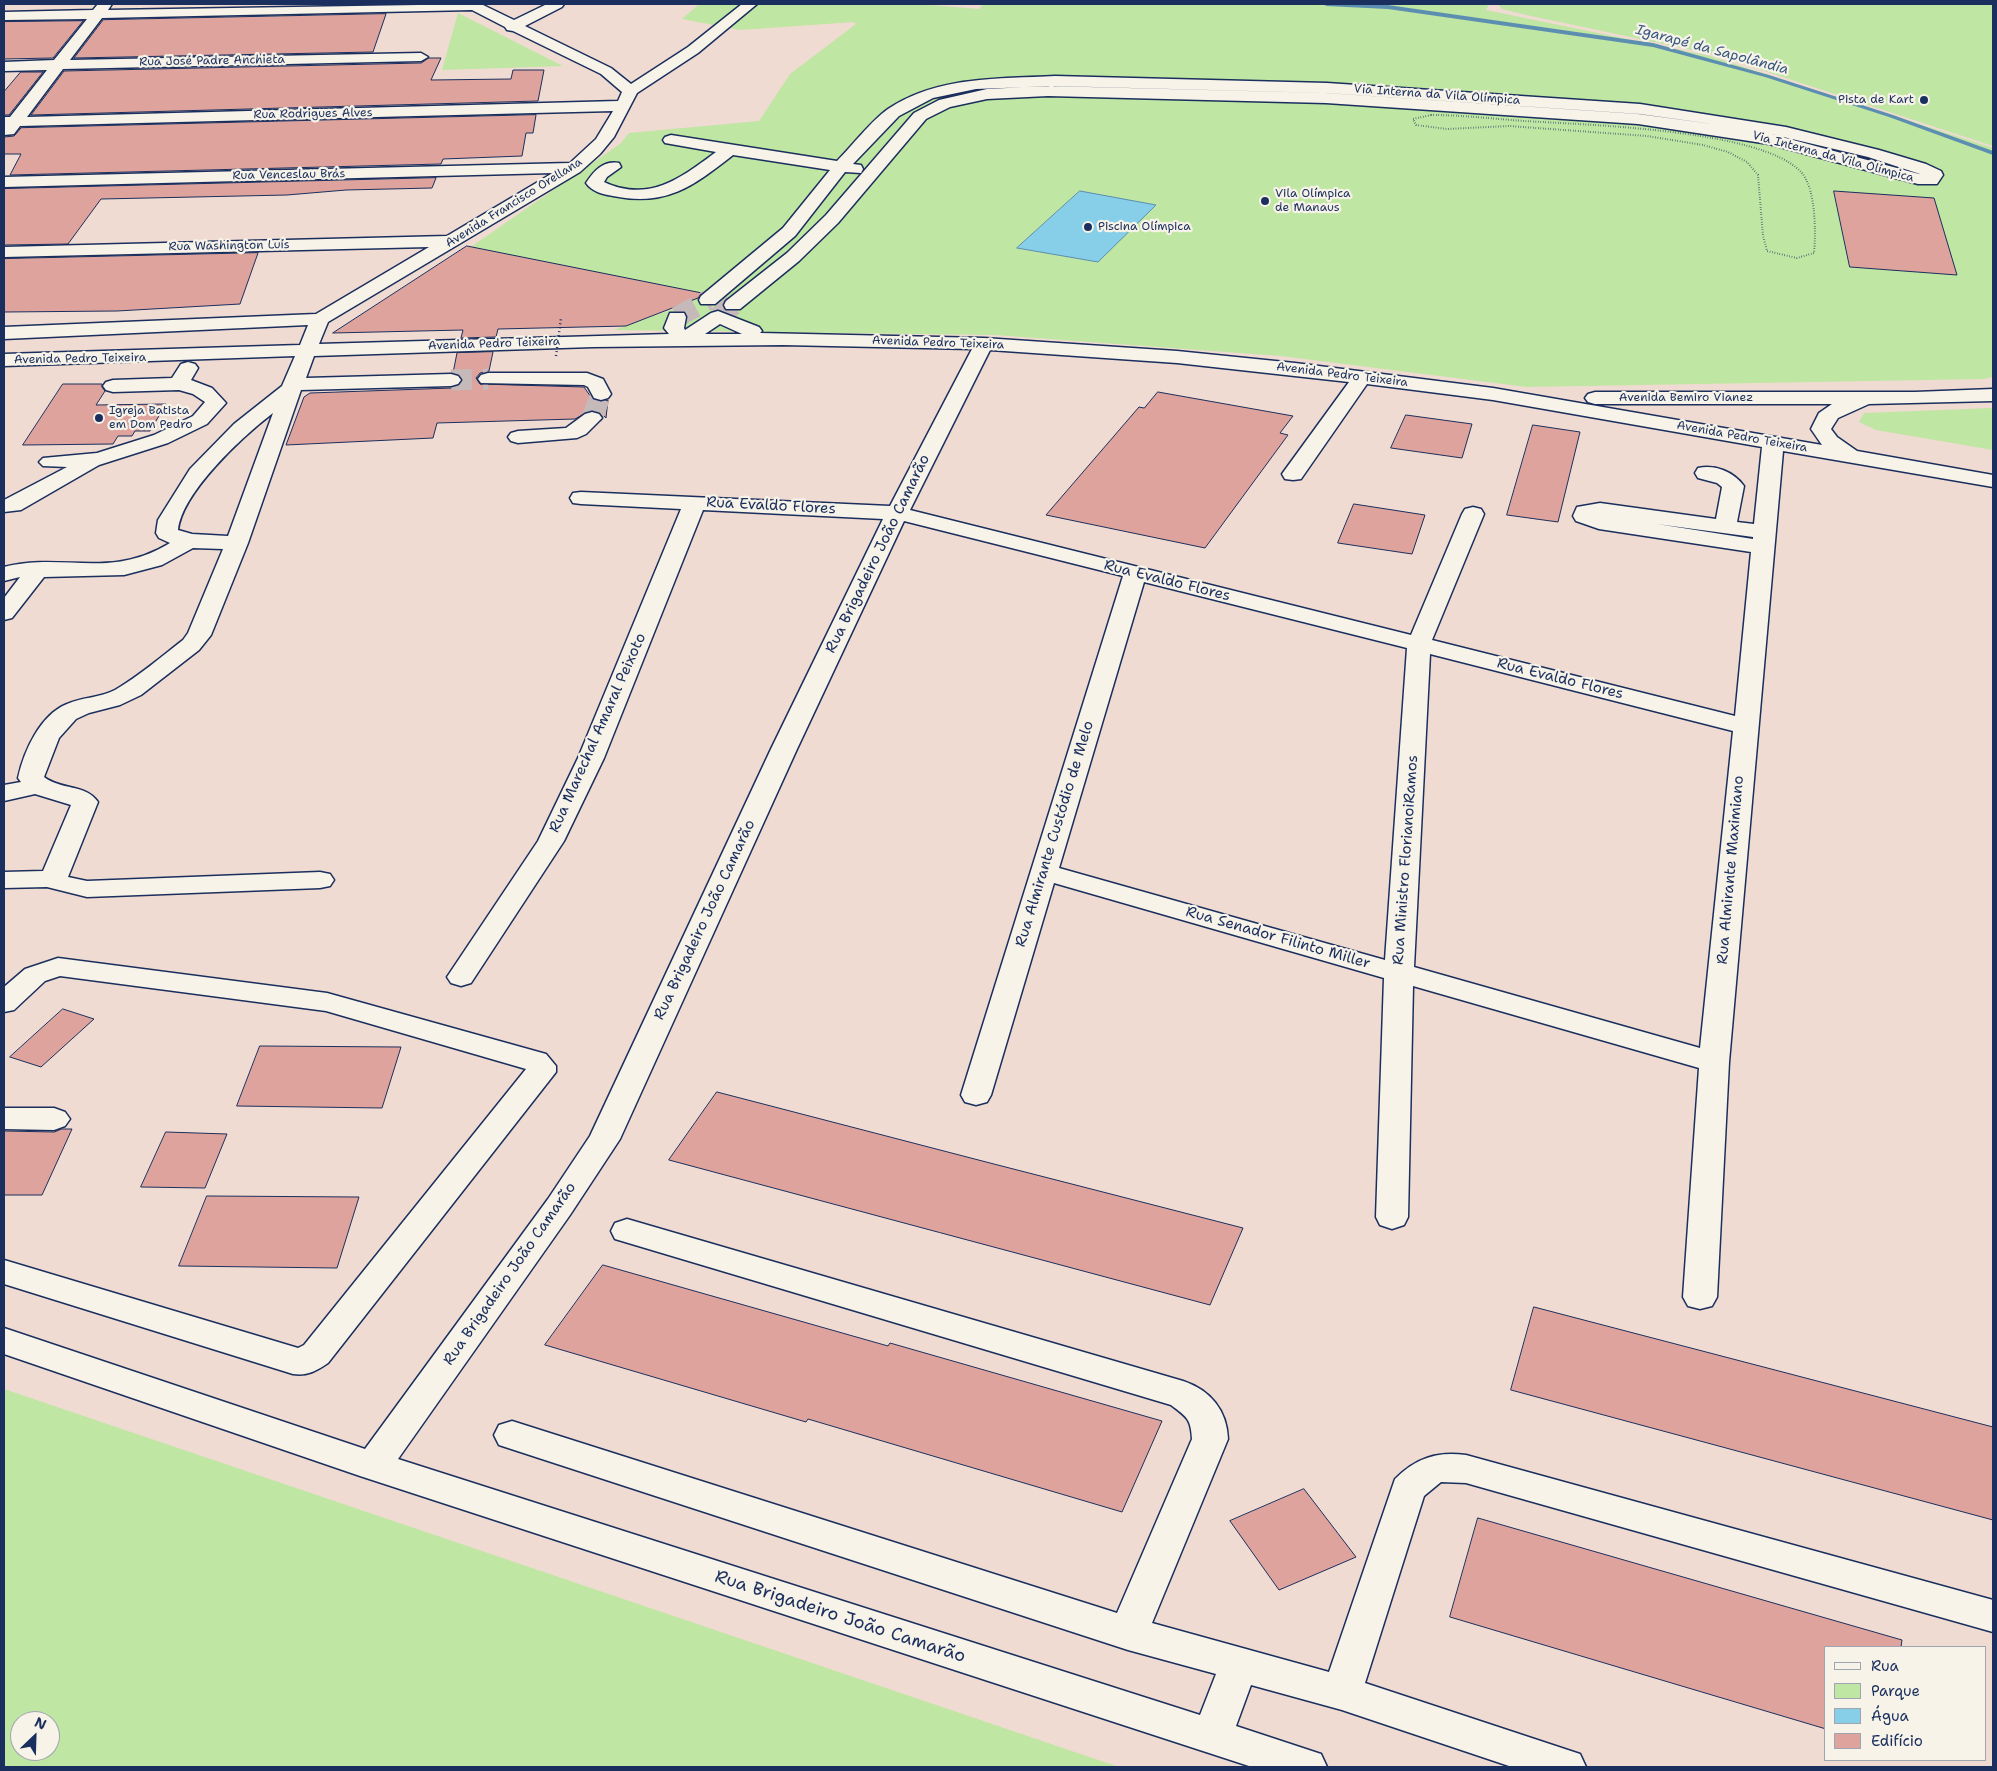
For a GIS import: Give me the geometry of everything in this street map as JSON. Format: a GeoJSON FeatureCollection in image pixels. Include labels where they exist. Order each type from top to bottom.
{"type":"FeatureCollection","features":[{"type":"Feature","properties":{"kind":"street"},"geometry":{"type":"LineString","coordinates":[[512,27],[556,4]]}},
{"type":"Feature","properties":{"kind":"street"},"geometry":{"type":"LineString","coordinates":[[4,16],[102,9],[471,5],[512,27],[606,71],[626,98],[693,50],[750,4]]}},
{"type":"Feature","properties":{"kind":"street"},"geometry":{"type":"LineString","coordinates":[[4,137],[9,122],[60,64],[102,9]]}},
{"type":"Feature","properties":{"kind":"street","name":"Rua José Padre Anchieta"},"geometry":{"type":"LineString","coordinates":[[4,66],[421,57]]}},
{"type":"Feature","properties":{"kind":"street","name":"Via Interna da Vila Olímpica"},"geometry":{"type":"LineString","coordinates":[[693,309],[789,232],[841,167],[893,113],[928,95],[968,86],[1013,81],[1219,90],[1456,106],[1639,114],[1702,117],[1786,132],[1911,165],[1928,171],[1935,177],[1925,180],[1909,177],[1771,139],[1639,114]]}},
{"type":"Feature","properties":{"kind":"street","name":"Via Interna da Vila Olímpica"},"geometry":{"type":"LineString","coordinates":[[724,312],[818,234],[874,172],[912,123],[930,109],[945,103],[987,94],[1117,87]]}},
{"type":"Feature","properties":{"kind":"street","name":"Rua Rodrigues Alves"},"geometry":{"type":"LineString","coordinates":[[9,122],[626,98]]}},
{"type":"Feature","properties":{"kind":"street","name":"Avenida Francisco Orellana"},"geometry":{"type":"LineString","coordinates":[[320,319],[574,168],[605,141],[626,98]]}},
{"type":"Feature","properties":{"kind":"street"},"geometry":{"type":"LineString","coordinates":[[671,140],[874,172]]}},
{"type":"Feature","properties":{"kind":"street"},"geometry":{"type":"LineString","coordinates":[[613,167],[602,173],[594,183],[603,189],[656,195],[672,191],[730,149]]}},
{"type":"Feature","properties":{"kind":"street","name":"Rua Venceslau Brás"},"geometry":{"type":"LineString","coordinates":[[4,182],[574,168]]}},
{"type":"Feature","properties":{"kind":"street"},"geometry":{"type":"LineString","coordinates":[[789,232],[818,234]]}},
{"type":"Feature","properties":{"kind":"street","name":"Rua Washington Luís"},"geometry":{"type":"LineString","coordinates":[[4,252],[454,241]]}},
{"type":"Feature","properties":{"kind":"street"},"geometry":{"type":"LineString","coordinates":[[693,309],[674,328],[682,340],[724,312]]}},
{"type":"Feature","properties":{"kind":"street"},"geometry":{"type":"LineString","coordinates":[[593,341],[693,309],[724,312],[741,328],[783,339]]}},
{"type":"Feature","properties":{"kind":"street"},"geometry":{"type":"LineString","coordinates":[[36,786],[31,778],[33,768],[54,724],[62,716],[76,709],[108,702],[122,696],[191,645],[199,635],[237,543],[292,386],[320,319]]}},
{"type":"Feature","properties":{"kind":"street","name":"Avenida Pedro Teixeira"},"geometry":{"type":"LineString","coordinates":[[4,332],[191,326],[320,319]]}},
{"type":"Feature","properties":{"kind":"street","name":"Avenida Pedro Teixeira"},"geometry":{"type":"LineString","coordinates":[[191,326],[261,335],[306,350]]}},
{"type":"Feature","properties":{"kind":"street","name":"Avenida Pedro Teixeira"},"geometry":{"type":"LineString","coordinates":[[4,360],[194,356],[306,350],[593,341],[783,339],[984,344],[1177,357],[1362,377],[1493,394],[1993,481]]}},
{"type":"Feature","properties":{"kind":"street","name":"Rua Brigadeiro João Camarão"},"geometry":{"type":"LineString","coordinates":[[373,1466],[559,1207],[604,1139],[784,749],[897,513],[984,344]]}},
{"type":"Feature","properties":{"kind":"street"},"geometry":{"type":"LineString","coordinates":[[179,384],[194,356]]}},
{"type":"Feature","properties":{"kind":"street"},"geometry":{"type":"LineString","coordinates":[[1293,474],[1362,377]]}},
{"type":"Feature","properties":{"kind":"street"},"geometry":{"type":"LineString","coordinates":[[488,380],[587,379],[596,383],[601,394]]}},
{"type":"Feature","properties":{"kind":"street"},"geometry":{"type":"LineString","coordinates":[[237,543],[189,541],[167,533],[166,526],[182,495],[200,470],[246,424],[292,386],[451,380]]}},
{"type":"Feature","properties":{"kind":"street"},"geometry":{"type":"LineString","coordinates":[[4,506],[13,505],[99,459],[161,439],[200,420],[216,404],[212,396],[195,386],[179,384],[112,386]]}},
{"type":"Feature","properties":{"kind":"street","name":"Avenida Bemiro Vianez"},"geometry":{"type":"LineString","coordinates":[[1493,394],[1632,398],[1879,398],[1993,395]]}},
{"type":"Feature","properties":{"kind":"street","name":"Avenida Bemiro Vianez"},"geometry":{"type":"LineString","coordinates":[[1823,432],[1822,424],[1838,409],[1879,398]]}},
{"type":"Feature","properties":{"kind":"street"},"geometry":{"type":"LineString","coordinates":[[518,437],[570,434],[579,430],[592,418]]}},
{"type":"Feature","properties":{"kind":"street"},"geometry":{"type":"LineString","coordinates":[[1823,432],[1838,448],[1850,456]]}},
{"type":"Feature","properties":{"kind":"street","name":"Avenida Pedro Teixeira"},"geometry":{"type":"LineString","coordinates":[[1823,432],[1993,461]]}},
{"type":"Feature","properties":{"kind":"street","name":"Rua Almirante Maximiano"},"geometry":{"type":"LineString","coordinates":[[1700,1298],[1714,1062],[1773,442]]}},
{"type":"Feature","properties":{"kind":"street"},"geometry":{"type":"LineString","coordinates":[[50,462],[99,459]]}},
{"type":"Feature","properties":{"kind":"street"},"geometry":{"type":"LineString","coordinates":[[1706,473],[1725,478],[1734,486],[1725,527]]}},
{"type":"Feature","properties":{"kind":"street","name":"Rua Evaldo Flores"},"geometry":{"type":"LineString","coordinates":[[581,498],[897,513],[1745,726]]}},
{"type":"Feature","properties":{"kind":"street","name":"Rua Marechal Amaral Peixoto"},"geometry":{"type":"LineString","coordinates":[[461,977],[551,841],[591,758],[695,502]]}},
{"type":"Feature","properties":{"kind":"street"},"geometry":{"type":"LineString","coordinates":[[1590,510],[1600,510],[1725,527],[1764,539],[1598,522],[1584,516],[1585,512],[1590,510]]}},
{"type":"Feature","properties":{"kind":"street","name":"Rua Ministro FlorianoiRamos"},"geometry":{"type":"LineString","coordinates":[[1392,1217],[1399,972],[1420,643],[1474,514]]}},
{"type":"Feature","properties":{"kind":"street"},"geometry":{"type":"LineString","coordinates":[[4,574],[22,570],[132,569],[154,562],[189,541]]}},
{"type":"Feature","properties":{"kind":"street"},"geometry":{"type":"LineString","coordinates":[[4,613],[37,570]]}},
{"type":"Feature","properties":{"kind":"street","name":"Rua Almirante Custódio de Melo"},"geometry":{"type":"LineString","coordinates":[[976,1095],[1135,573]]}},
{"type":"Feature","properties":{"kind":"street"},"geometry":{"type":"LineString","coordinates":[[4,793],[36,786],[47,790],[64,792],[85,802],[53,879]]}},
{"type":"Feature","properties":{"kind":"street","name":"Rua Senador Filinto Miller"},"geometry":{"type":"LineString","coordinates":[[1044,872],[1714,1062]]}},
{"type":"Feature","properties":{"kind":"street"},"geometry":{"type":"LineString","coordinates":[[4,880],[53,879],[60,884],[87,889],[320,880]]}},
{"type":"Feature","properties":{"kind":"street"},"geometry":{"type":"LineString","coordinates":[[4,1003],[35,976],[48,970],[58,967],[97,972],[326,1002],[535,1061],[541,1066],[541,1072],[316,1354],[304,1362],[293,1361],[4,1272]]}},
{"type":"Feature","properties":{"kind":"street"},"geometry":{"type":"LineString","coordinates":[[4,1118],[54,1119]]}},
{"type":"Feature","properties":{"kind":"street"},"geometry":{"type":"LineString","coordinates":[[627,1231],[1183,1395],[1199,1407],[1210,1420],[1210,1439],[1128,1633]]}},
{"type":"Feature","properties":{"kind":"street","name":"Rua Brigadeiro João Camarão"},"geometry":{"type":"LineString","coordinates":[[4,1341],[373,1466],[1307,1767]]}},
{"type":"Feature","properties":{"kind":"street"},"geometry":{"type":"LineString","coordinates":[[512,1435],[1128,1633],[1342,1693],[1566,1767]]}},
{"type":"Feature","properties":{"kind":"street"},"geometry":{"type":"LineString","coordinates":[[1342,1693],[1408,1489],[1425,1472],[1445,1466],[1466,1469],[1993,1616]]}},
{"type":"Feature","properties":{"kind":"street"},"geometry":{"type":"LineString","coordinates":[[1212,1737],[1239,1665]]}},
{"type":"Feature","properties":{"kind":"path"},"geometry":{"type":"LineString","coordinates":[[1456,106],[1701,136],[1771,152],[1801,172],[1808,186],[1816,241],[1814,253],[1806,258],[1783,256],[1766,251],[1758,175],[1754,168],[1721,150],[1669,138],[1498,126],[1452,131],[1431,130],[1416,125],[1413,119],[1432,115],[1456,106]]}},
{"type":"Feature","properties":{"kind":"path"},"geometry":{"type":"LineString","coordinates":[[556,356],[561,318]]}},
{"type":"Feature","properties":{"kind":"green space","name":"Vila Olímpica de Manaus"},"geometry":{"type":"Polygon","coordinates":[[[696,4],[919,4],[979,9],[983,4],[1489,4],[1486,10],[1710,56],[1993,148],[1993,377],[1983,379],[1527,387],[1281,356],[995,335],[614,330],[693,302],[462,253],[620,144],[629,133],[759,121],[790,74],[856,24],[854,22],[740,30],[682,19],[698,5],[696,4]]]}},
{"type":"Feature","properties":{"kind":"green space","name":"Pista de Kart"},"geometry":{"type":"Polygon","coordinates":[[[1498,4],[1993,4],[1993,146],[1716,55],[1531,16],[1502,9],[1498,4]]]}},
{"type":"Feature","properties":{"kind":"green space"},"geometry":{"type":"Polygon","coordinates":[[[458,13],[563,66],[442,70],[458,13]]]}},
{"type":"Feature","properties":{"kind":"green space"},"geometry":{"type":"Polygon","coordinates":[[[1993,408],[1993,450],[1876,430],[1859,422],[1864,413],[1993,408]]]}},
{"type":"Feature","properties":{"kind":"green space"},"geometry":{"type":"Polygon","coordinates":[[[4,1389],[1119,1767],[4,1767],[4,1389]]]}},
{"type":"Feature","properties":{"kind":"water","name":"Piscina Olímpica"},"geometry":{"type":"Polygon","coordinates":[[[1080,191],[1156,205],[1098,262],[1017,248],[1080,191]]]}},
{"type":"Feature","properties":{"kind":"building"},"geometry":{"type":"Polygon","coordinates":[[[386,14],[373,52],[74,58],[103,20],[386,14]]]}},
{"type":"Feature","properties":{"kind":"building"},"geometry":{"type":"Polygon","coordinates":[[[83,21],[53,58],[4,59],[4,22],[83,21]]]}},
{"type":"Feature","properties":{"kind":"building"},"geometry":{"type":"Polygon","coordinates":[[[429,58],[441,58],[431,80],[511,79],[513,70],[544,70],[538,101],[31,115],[64,71],[421,63],[429,58]]]}},
{"type":"Feature","properties":{"kind":"building"},"geometry":{"type":"Polygon","coordinates":[[[21,72],[43,72],[9,115],[4,115],[4,92],[21,72]]]}},
{"type":"Feature","properties":{"kind":"building"},"geometry":{"type":"Polygon","coordinates":[[[536,115],[533,133],[526,133],[522,156],[443,159],[441,164],[10,175],[21,154],[4,154],[4,137],[14,136],[21,128],[536,115]]]}},
{"type":"Feature","properties":{"kind":"building"},"geometry":{"type":"Polygon","coordinates":[[[436,178],[432,188],[346,190],[287,195],[101,199],[68,244],[4,245],[4,189],[436,178]]]}},
{"type":"Feature","properties":{"kind":"building"},"geometry":{"type":"Polygon","coordinates":[[[1834,191],[1934,198],[1957,275],[1850,267],[1834,191]]]}},
{"type":"Feature","properties":{"kind":"building"},"geometry":{"type":"Polygon","coordinates":[[[467,246],[702,293],[698,298],[626,326],[498,329],[496,337],[461,338],[463,330],[333,333],[467,246]]]}},
{"type":"Feature","properties":{"kind":"building"},"geometry":{"type":"Polygon","coordinates":[[[258,253],[240,304],[117,311],[4,312],[4,259],[258,253]]]}},
{"type":"Feature","properties":{"kind":"building"},"geometry":{"type":"Polygon","coordinates":[[[493,352],[489,371],[480,373],[476,378],[480,384],[584,387],[593,400],[600,402],[608,400],[606,418],[600,412],[591,410],[575,419],[437,423],[433,438],[286,445],[304,397],[310,393],[452,388],[460,385],[463,380],[460,375],[453,373],[457,353],[493,352]]]}},
{"type":"Feature","properties":{"kind":"building","name":"Igreja Batista em Dom Pedro"},"geometry":{"type":"Polygon","coordinates":[[[63,384],[102,384],[105,391],[96,405],[166,404],[150,431],[135,431],[132,436],[118,436],[113,444],[23,445],[63,384]]]}},
{"type":"Feature","properties":{"kind":"building"},"geometry":{"type":"Polygon","coordinates":[[[1158,392],[1293,416],[1280,433],[1288,435],[1205,548],[1046,515],[1139,407],[1144,408],[1158,392]]]}},
{"type":"Feature","properties":{"kind":"building"},"geometry":{"type":"Polygon","coordinates":[[[1406,415],[1472,424],[1462,458],[1391,448],[1406,415]]]}},
{"type":"Feature","properties":{"kind":"building"},"geometry":{"type":"Polygon","coordinates":[[[1533,425],[1580,432],[1558,522],[1507,515],[1533,425]]]}},
{"type":"Feature","properties":{"kind":"building"},"geometry":{"type":"Polygon","coordinates":[[[1354,504],[1425,515],[1412,554],[1338,543],[1354,504]]]}},
{"type":"Feature","properties":{"kind":"building"},"geometry":{"type":"Polygon","coordinates":[[[63,1009],[94,1019],[41,1067],[10,1057],[63,1009]]]}},
{"type":"Feature","properties":{"kind":"building"},"geometry":{"type":"Polygon","coordinates":[[[260,1046],[401,1047],[382,1108],[237,1106],[260,1046]]]}},
{"type":"Feature","properties":{"kind":"building"},"geometry":{"type":"Polygon","coordinates":[[[717,1092],[1243,1228],[1210,1305],[669,1160],[717,1092]]]}},
{"type":"Feature","properties":{"kind":"building"},"geometry":{"type":"Polygon","coordinates":[[[62,1129],[72,1129],[42,1195],[4,1195],[4,1131],[54,1132],[62,1129]]]}},
{"type":"Feature","properties":{"kind":"building"},"geometry":{"type":"Polygon","coordinates":[[[166,1132],[227,1134],[205,1188],[141,1187],[166,1132]]]}},
{"type":"Feature","properties":{"kind":"building"},"geometry":{"type":"Polygon","coordinates":[[[207,1196],[359,1197],[337,1268],[179,1266],[207,1196]]]}},
{"type":"Feature","properties":{"kind":"building"},"geometry":{"type":"Polygon","coordinates":[[[603,1265],[888,1346],[890,1343],[1162,1421],[1122,1512],[808,1419],[806,1422],[545,1345],[603,1265]]]}},
{"type":"Feature","properties":{"kind":"building"},"geometry":{"type":"Polygon","coordinates":[[[1534,1307],[1993,1427],[1993,1520],[1511,1390],[1534,1307]]]}},
{"type":"Feature","properties":{"kind":"building"},"geometry":{"type":"Polygon","coordinates":[[[1304,1489],[1356,1557],[1279,1590],[1230,1521],[1304,1489]]]}},
{"type":"Feature","properties":{"kind":"building"},"geometry":{"type":"Polygon","coordinates":[[[1478,1518],[1902,1640],[1901,1646],[1824,1646],[1824,1728],[1450,1617],[1478,1518]]]}},
{"type":"Feature","properties":{"kind":"waterway","name":"Igarapé da Sapolândia"},"geometry":{"type":"LineString","coordinates":[[1326,4],[1388,7],[1653,45],[1767,76],[1891,116],[1993,153]]}},
{"type":"Feature","properties":{"kind":"tunnel"},"geometry":{"type":"LineString","coordinates":[[677,317],[708,300]]}},
{"type":"Feature","properties":{"kind":"tunnel"},"geometry":{"type":"LineString","coordinates":[[718,317],[733,305]]}},
{"type":"Feature","properties":{"kind":"tunnel"},"geometry":{"type":"LineString","coordinates":[[451,380],[488,379]]}},
{"type":"Feature","properties":{"kind":"tunnel"},"geometry":{"type":"LineString","coordinates":[[592,418],[601,394]]}},
{"type":"Feature","properties":{"kind":"place","name":"Pista de Kart"},"geometry":{"type":"Point","coordinates":[1924,100]}},
{"type":"Feature","properties":{"kind":"place","name":"Vila Olímpica de Manaus"},"geometry":{"type":"Point","coordinates":[1265,201]}},
{"type":"Feature","properties":{"kind":"place","name":"Piscina Olímpica"},"geometry":{"type":"Point","coordinates":[1088,227]}},
{"type":"Feature","properties":{"kind":"place","name":"Igreja Batista em Dom Pedro"},"geometry":{"type":"Point","coordinates":[99,418]}}]}
